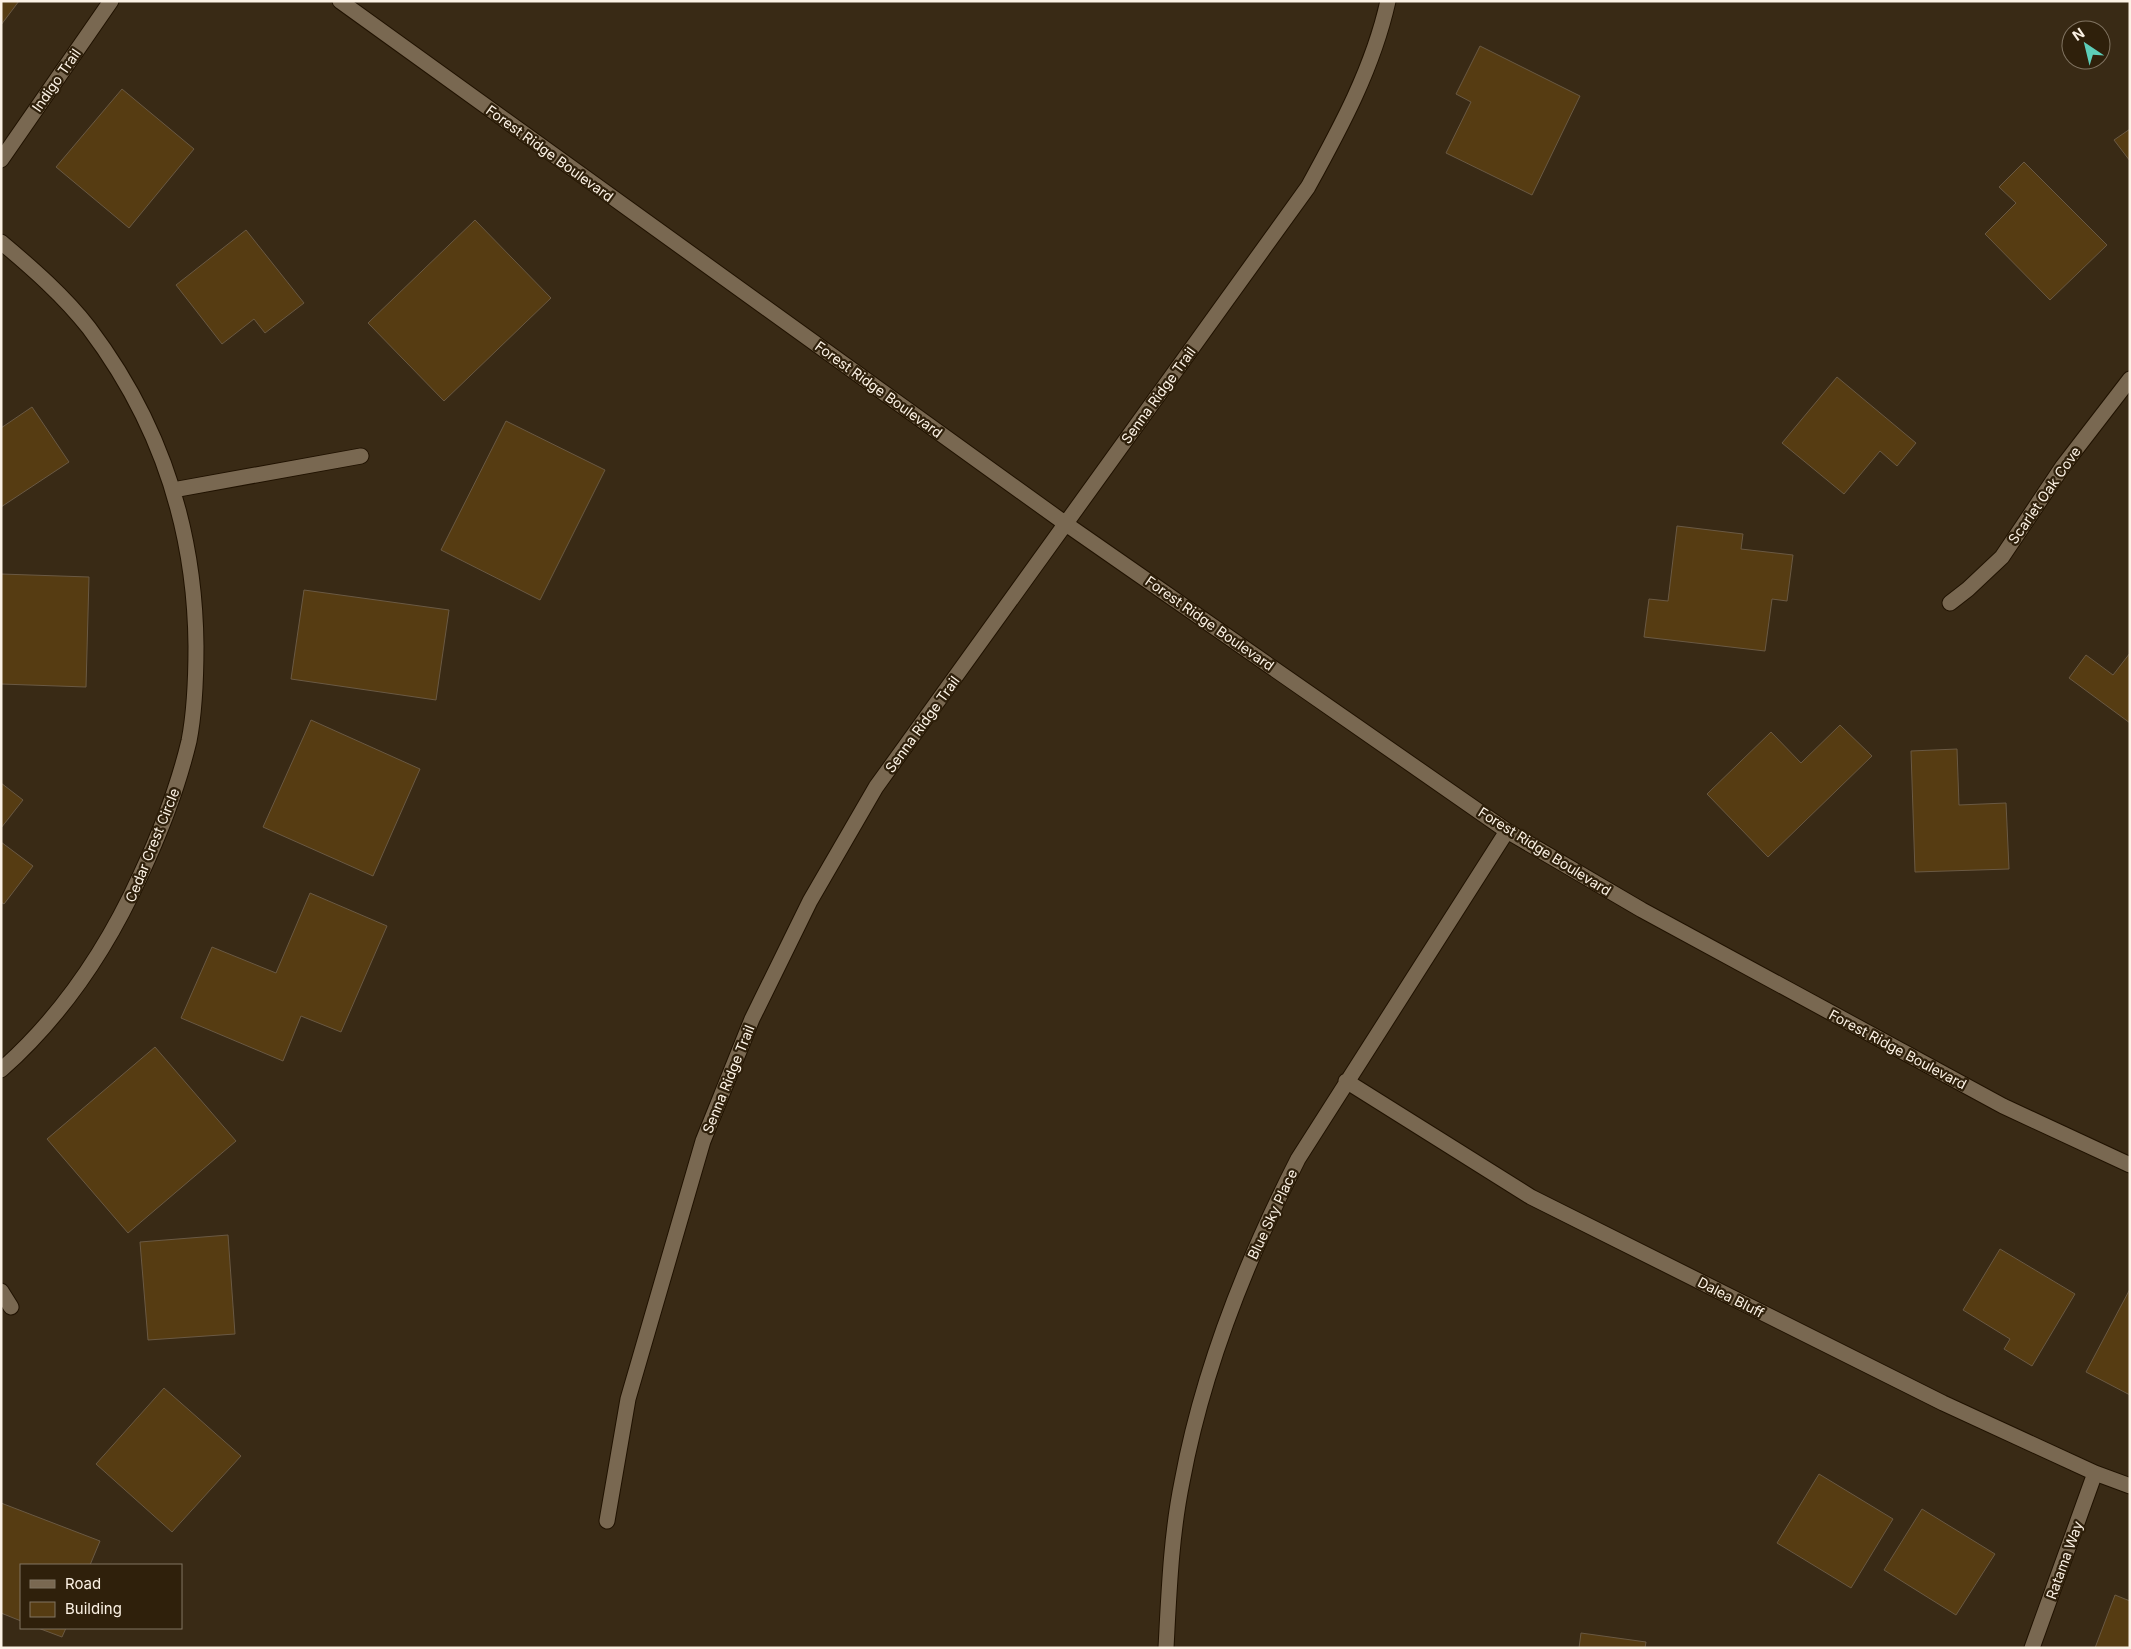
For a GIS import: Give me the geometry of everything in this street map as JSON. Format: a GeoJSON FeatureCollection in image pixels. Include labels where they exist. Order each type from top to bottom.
{"type":"FeatureCollection","features":[{"type":"Feature","properties":{"kind":"street","name":"Indigo Trail"},"geometry":{"type":"LineString","coordinates":[[1,160],[111,1]]}},
{"type":"Feature","properties":{"kind":"street","name":"Forest Ridge Boulevard"},"geometry":{"type":"LineString","coordinates":[[340,1],[1066,524],[1507,830],[1642,910],[2003,1106],[2130,1165]]}},
{"type":"Feature","properties":{"kind":"street","name":"Senna Ridge Trail"},"geometry":{"type":"LineString","coordinates":[[607,1521],[631,1390],[703,1141],[752,1019],[810,901],[876,787],[1308,187],[1339,131],[1366,74],[1388,1]]}},
{"type":"Feature","properties":{"kind":"street","name":"Cedar Crest Circle"},"geometry":{"type":"LineString","coordinates":[[1,242],[42,277],[88,327],[126,382],[156,441],[173,490],[189,558],[196,616],[196,669],[189,738],[173,798],[123,913],[90,967],[51,1018],[1,1070]]}},
{"type":"Feature","properties":{"kind":"street","name":"Scarlet Oak Cove"},"geometry":{"type":"LineString","coordinates":[[1950,603],[1968,589],[2002,556],[2063,466],[2130,379]]}},
{"type":"Feature","properties":{"kind":"street"},"geometry":{"type":"LineString","coordinates":[[173,490],[362,456]]}},
{"type":"Feature","properties":{"kind":"street","name":"Blue Sky Place"},"geometry":{"type":"LineString","coordinates":[[1166,1648],[1169,1577],[1182,1482],[1203,1391],[1233,1301],[1270,1214],[1298,1158],[1507,830]]}},
{"type":"Feature","properties":{"kind":"street","name":"Dalea Bluff"},"geometry":{"type":"LineString","coordinates":[[1346,1081],[1531,1197],[1943,1403],[2130,1486]]}},
{"type":"Feature","properties":{"kind":"street"},"geometry":{"type":"LineString","coordinates":[[1,1291],[11,1307]]}},
{"type":"Feature","properties":{"kind":"street","name":"Ratama Way"},"geometry":{"type":"LineString","coordinates":[[2032,1648],[2096,1472]]}},
{"type":"Feature","properties":{"kind":"building"},"geometry":{"type":"Polygon","coordinates":[[[1,1],[19,1],[1,25],[1,1]]]}},
{"type":"Feature","properties":{"kind":"building"},"geometry":{"type":"Polygon","coordinates":[[[1480,46],[1580,96],[1532,195],[1446,153],[1471,102],[1456,94],[1480,46]]]}},
{"type":"Feature","properties":{"kind":"building"},"geometry":{"type":"Polygon","coordinates":[[[122,89],[194,149],[129,228],[56,167],[122,89]]]}},
{"type":"Feature","properties":{"kind":"building"},"geometry":{"type":"Polygon","coordinates":[[[2130,129],[2130,161],[2114,140],[2130,129]]]}},
{"type":"Feature","properties":{"kind":"building"},"geometry":{"type":"Polygon","coordinates":[[[2024,162],[2107,245],[2050,300],[1985,234],[2016,203],[1999,187],[2024,162]]]}},
{"type":"Feature","properties":{"kind":"building"},"geometry":{"type":"Polygon","coordinates":[[[475,220],[551,298],[444,401],[368,323],[475,220]]]}},
{"type":"Feature","properties":{"kind":"building"},"geometry":{"type":"Polygon","coordinates":[[[246,230],[304,303],[265,333],[254,319],[222,344],[176,285],[246,230]]]}},
{"type":"Feature","properties":{"kind":"building"},"geometry":{"type":"Polygon","coordinates":[[[1837,377],[1916,443],[1897,466],[1880,451],[1844,494],[1782,443],[1837,377]]]}},
{"type":"Feature","properties":{"kind":"building"},"geometry":{"type":"Polygon","coordinates":[[[32,407],[69,462],[1,507],[1,428],[32,407]]]}},
{"type":"Feature","properties":{"kind":"building"},"geometry":{"type":"Polygon","coordinates":[[[506,421],[605,470],[540,600],[441,550],[506,421]]]}},
{"type":"Feature","properties":{"kind":"building"},"geometry":{"type":"Polygon","coordinates":[[[1677,526],[1743,534],[1741,549],[1793,555],[1787,601],[1772,599],[1765,651],[1644,637],[1649,599],[1668,601],[1677,526]]]}},
{"type":"Feature","properties":{"kind":"building"},"geometry":{"type":"Polygon","coordinates":[[[1,574],[89,577],[86,687],[1,684],[1,574]]]}},
{"type":"Feature","properties":{"kind":"building"},"geometry":{"type":"Polygon","coordinates":[[[304,590],[449,610],[436,700],[291,679],[304,590]]]}},
{"type":"Feature","properties":{"kind":"building"},"geometry":{"type":"Polygon","coordinates":[[[2130,653],[2130,723],[2069,678],[2086,655],[2113,675],[2130,653]]]}},
{"type":"Feature","properties":{"kind":"building"},"geometry":{"type":"Polygon","coordinates":[[[311,720],[420,769],[373,876],[263,827],[311,720]]]}},
{"type":"Feature","properties":{"kind":"building"},"geometry":{"type":"Polygon","coordinates":[[[1840,725],[1872,756],[1768,857],[1707,794],[1771,732],[1801,763],[1840,725]]]}},
{"type":"Feature","properties":{"kind":"building"},"geometry":{"type":"Polygon","coordinates":[[[1957,749],[1959,805],[2006,803],[2009,869],[1915,872],[1911,751],[1957,749]]]}},
{"type":"Feature","properties":{"kind":"building"},"geometry":{"type":"Polygon","coordinates":[[[1,783],[23,800],[1,828],[1,783]]]}},
{"type":"Feature","properties":{"kind":"building"},"geometry":{"type":"Polygon","coordinates":[[[1,842],[33,866],[4,904],[1,902],[1,842]]]}},
{"type":"Feature","properties":{"kind":"building"},"geometry":{"type":"Polygon","coordinates":[[[310,893],[387,926],[341,1032],[301,1016],[283,1061],[181,1018],[212,947],[276,973],[310,893]]]}},
{"type":"Feature","properties":{"kind":"building"},"geometry":{"type":"Polygon","coordinates":[[[155,1047],[236,1141],[128,1233],[47,1139],[155,1047]]]}},
{"type":"Feature","properties":{"kind":"building"},"geometry":{"type":"Polygon","coordinates":[[[228,1235],[235,1334],[148,1340],[140,1242],[228,1235]]]}},
{"type":"Feature","properties":{"kind":"building"},"geometry":{"type":"Polygon","coordinates":[[[2000,1249],[2075,1294],[2032,1366],[2004,1349],[2010,1339],[1963,1310],[2000,1249]]]}},
{"type":"Feature","properties":{"kind":"building"},"geometry":{"type":"Polygon","coordinates":[[[2130,1289],[2130,1395],[2086,1372],[2130,1289]]]}},
{"type":"Feature","properties":{"kind":"building"},"geometry":{"type":"Polygon","coordinates":[[[164,1388],[241,1456],[172,1532],[96,1464],[164,1388]]]}},
{"type":"Feature","properties":{"kind":"building"},"geometry":{"type":"Polygon","coordinates":[[[1819,1474],[1893,1519],[1851,1588],[1777,1543],[1819,1474]]]}},
{"type":"Feature","properties":{"kind":"building"},"geometry":{"type":"Polygon","coordinates":[[[1,1503],[100,1541],[90,1564],[20,1564],[20,1621],[1,1613],[1,1503]]]}},
{"type":"Feature","properties":{"kind":"building"},"geometry":{"type":"Polygon","coordinates":[[[1922,1509],[1995,1554],[1956,1615],[1884,1570],[1922,1509]]]}},
{"type":"Feature","properties":{"kind":"building"},"geometry":{"type":"Polygon","coordinates":[[[2115,1595],[2130,1601],[2130,1648],[2095,1648],[2115,1595]]]}},
{"type":"Feature","properties":{"kind":"building"},"geometry":{"type":"Polygon","coordinates":[[[41,1629],[66,1629],[62,1637],[41,1629]]]}},
{"type":"Feature","properties":{"kind":"building"},"geometry":{"type":"Polygon","coordinates":[[[1581,1633],[1646,1642],[1645,1648],[1579,1648],[1581,1633]]]}}]}
